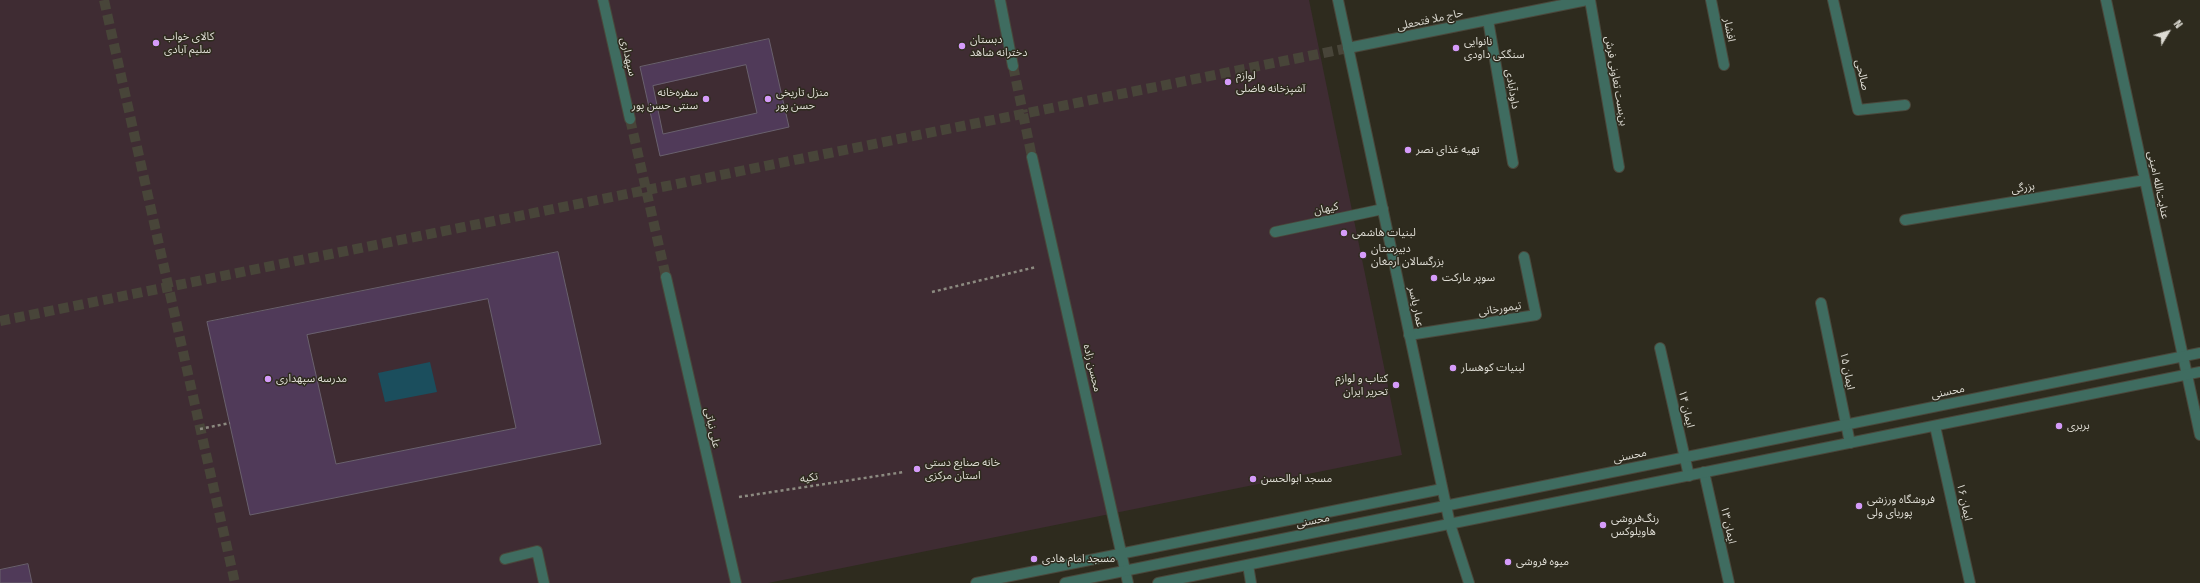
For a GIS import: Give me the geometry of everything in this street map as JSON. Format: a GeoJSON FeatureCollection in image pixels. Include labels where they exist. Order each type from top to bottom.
{"type":"FeatureCollection","features":[{"type":"Feature","properties":{"kind":"street","name":"سپهداری"},"geometry":{"type":"LineString","coordinates":[[603,0],[630,119]]}},
{"type":"Feature","properties":{"kind":"street"},"geometry":{"type":"LineString","coordinates":[[1000,0],[1013,66]]}},
{"type":"Feature","properties":{"kind":"street","name":"عمار یاسر"},"geometry":{"type":"LineString","coordinates":[[1338,0],[1442,489],[1450,524],[1469,583]]}},
{"type":"Feature","properties":{"kind":"street","name":"حاج ملا فتحعلی"},"geometry":{"type":"LineString","coordinates":[[1348,48],[1587,0]]}},
{"type":"Feature","properties":{"kind":"street","name":"بن‌بست تعاونی فرش"},"geometry":{"type":"LineString","coordinates":[[1590,0],[1618,167]]}},
{"type":"Feature","properties":{"kind":"street","name":"افشار"},"geometry":{"type":"LineString","coordinates":[[1711,0],[1724,64]]}},
{"type":"Feature","properties":{"kind":"street","name":"صالحی"},"geometry":{"type":"LineString","coordinates":[[1833,0],[1858,110],[1905,105]]}},
{"type":"Feature","properties":{"kind":"street","name":"عنایت‌الله امینی"},"geometry":{"type":"LineString","coordinates":[[2106,0],[2200,436]]}},
{"type":"Feature","properties":{"kind":"street","name":"داودآبادی"},"geometry":{"type":"LineString","coordinates":[[1488,20],[1513,162]]}},
{"type":"Feature","properties":{"kind":"street","name":"محسن زاده"},"geometry":{"type":"LineString","coordinates":[[1032,157],[1128,583]]}},
{"type":"Feature","properties":{"kind":"street","name":"بزرگی"},"geometry":{"type":"LineString","coordinates":[[1905,220],[2145,180]]}},
{"type":"Feature","properties":{"kind":"street","name":"کیهان"},"geometry":{"type":"LineString","coordinates":[[1275,232],[1382,209]]}},
{"type":"Feature","properties":{"kind":"street","name":"تیمورخانی"},"geometry":{"type":"LineString","coordinates":[[1409,335],[1536,315],[1524,257]]}},
{"type":"Feature","properties":{"kind":"street","name":"علی نباتی"},"geometry":{"type":"LineString","coordinates":[[666,277],[736,583]]}},
{"type":"Feature","properties":{"kind":"street","name":"ایمان ۱۵"},"geometry":{"type":"LineString","coordinates":[[1821,303],[1850,443]]}},
{"type":"Feature","properties":{"kind":"street","name":"ایمان ۱۴"},"geometry":{"type":"LineString","coordinates":[[1660,348],[1689,476]]}},
{"type":"Feature","properties":{"kind":"street","name":"محسنی"},"geometry":{"type":"LineString","coordinates":[[1065,583],[2200,353]]}},
{"type":"Feature","properties":{"kind":"street"},"geometry":{"type":"LineString","coordinates":[[1158,583],[2200,372]]}},
{"type":"Feature","properties":{"kind":"street","name":"ایمان ۱۶"},"geometry":{"type":"LineString","coordinates":[[1935,426],[1970,583]]}},
{"type":"Feature","properties":{"kind":"street","name":"ایمان ۱۳"},"geometry":{"type":"LineString","coordinates":[[1704,472],[1728,583]]}},
{"type":"Feature","properties":{"kind":"street"},"geometry":{"type":"LineString","coordinates":[[976,583],[1442,489]]}},
{"type":"Feature","properties":{"kind":"street"},"geometry":{"type":"LineString","coordinates":[[505,558],[537,551],[544,583]]}},
{"type":"Feature","properties":{"kind":"street"},"geometry":{"type":"LineString","coordinates":[[1248,565],[1251,583]]}},
{"type":"Feature","properties":{"kind":"path"},"geometry":{"type":"LineString","coordinates":[[932,292],[1056,262]]}},
{"type":"Feature","properties":{"kind":"path"},"geometry":{"type":"LineString","coordinates":[[200,429],[230,424]]}},
{"type":"Feature","properties":{"kind":"path","name":"تکیه"},"geometry":{"type":"LineString","coordinates":[[717,500],[904,472]]}},
{"type":"Feature","properties":{"kind":"shaded area"},"geometry":{"type":"Polygon","coordinates":[[[0,0],[1309,0],[1402,455],[768,583],[0,583],[0,0]]]}},
{"type":"Feature","properties":{"kind":"water"},"geometry":{"type":"Polygon","coordinates":[[[430,362],[437,392],[385,402],[378,373],[430,362]]]}},
{"type":"Feature","properties":{"kind":"building","name":"منزل تاریخی حسن پور"},"geometry":{"type":"Polygon","coordinates":[[[769,39],[789,127],[660,156],[640,67],[769,39]],[[746,65],[653,86],[663,134],[757,113],[746,65]]]}},
{"type":"Feature","properties":{"kind":"building","name":"مدرسه سپهداری"},"geometry":{"type":"Polygon","coordinates":[[[558,252],[601,444],[250,515],[207,322],[558,252]],[[488,299],[307,335],[336,464],[516,428],[488,299]]]}},
{"type":"Feature","properties":{"kind":"building"},"geometry":{"type":"Polygon","coordinates":[[[28,564],[32,583],[0,583],[0,570],[28,564]]]}},
{"type":"Feature","properties":{"kind":"tunnel"},"geometry":{"type":"LineString","coordinates":[[104,0],[235,583]]}},
{"type":"Feature","properties":{"kind":"tunnel"},"geometry":{"type":"LineString","coordinates":[[0,321],[1348,48]]}},
{"type":"Feature","properties":{"kind":"tunnel"},"geometry":{"type":"LineString","coordinates":[[1013,66],[1023,113]]}},
{"type":"Feature","properties":{"kind":"tunnel"},"geometry":{"type":"LineString","coordinates":[[1023,114],[1032,157]]}},
{"type":"Feature","properties":{"kind":"tunnel"},"geometry":{"type":"LineString","coordinates":[[630,119],[666,277]]}},
{"type":"Feature","properties":{"kind":"place","name":"کالای خواب سلیم آبادی"},"geometry":{"type":"Point","coordinates":[156,43]}},
{"type":"Feature","properties":{"kind":"place","name":"دبستان دخترانه شاهد"},"geometry":{"type":"Point","coordinates":[962,46]}},
{"type":"Feature","properties":{"kind":"place","name":"نانوایی سنگکی داودی"},"geometry":{"type":"Point","coordinates":[1456,48]}},
{"type":"Feature","properties":{"kind":"place","name":"لوازم آشپزخانه فاضلی"},"geometry":{"type":"Point","coordinates":[1228,82]}},
{"type":"Feature","properties":{"kind":"place","name":"سفره‌خانه سنتی حسن پور"},"geometry":{"type":"Point","coordinates":[706,99]}},
{"type":"Feature","properties":{"kind":"place","name":"منزل تاریخی حسن پور"},"geometry":{"type":"Point","coordinates":[768,99]}},
{"type":"Feature","properties":{"kind":"place","name":"تهیه غذای نصر"},"geometry":{"type":"Point","coordinates":[1408,150]}},
{"type":"Feature","properties":{"kind":"place","name":"لبنیات هاشمی"},"geometry":{"type":"Point","coordinates":[1344,233]}},
{"type":"Feature","properties":{"kind":"place","name":"دبیرستان بزرگسالان ارمغان"},"geometry":{"type":"Point","coordinates":[1363,255]}},
{"type":"Feature","properties":{"kind":"place","name":"سوپر مارکت"},"geometry":{"type":"Point","coordinates":[1434,278]}},
{"type":"Feature","properties":{"kind":"place","name":"لبنیات کوهسار"},"geometry":{"type":"Point","coordinates":[1453,368]}},
{"type":"Feature","properties":{"kind":"place","name":"مدرسه سپهداری"},"geometry":{"type":"Point","coordinates":[268,379]}},
{"type":"Feature","properties":{"kind":"place","name":"کتاب و لوازم تحریر ایران"},"geometry":{"type":"Point","coordinates":[1396,385]}},
{"type":"Feature","properties":{"kind":"place","name":"بربری"},"geometry":{"type":"Point","coordinates":[2059,426]}},
{"type":"Feature","properties":{"kind":"place","name":"خانه صنایع دستی استان مرکزی"},"geometry":{"type":"Point","coordinates":[917,469]}},
{"type":"Feature","properties":{"kind":"place","name":"مسجد ابوالحسن"},"geometry":{"type":"Point","coordinates":[1253,479]}},
{"type":"Feature","properties":{"kind":"place","name":"فروشگاه ورزشی پوریای ولی"},"geometry":{"type":"Point","coordinates":[1859,506]}},
{"type":"Feature","properties":{"kind":"place","name":"رنگ‌فروشی هاویلوکس"},"geometry":{"type":"Point","coordinates":[1603,525]}},
{"type":"Feature","properties":{"kind":"place","name":"مسجد امام هادی"},"geometry":{"type":"Point","coordinates":[1034,559]}},
{"type":"Feature","properties":{"kind":"place","name":"میوه فروشی"},"geometry":{"type":"Point","coordinates":[1508,562]}}]}
